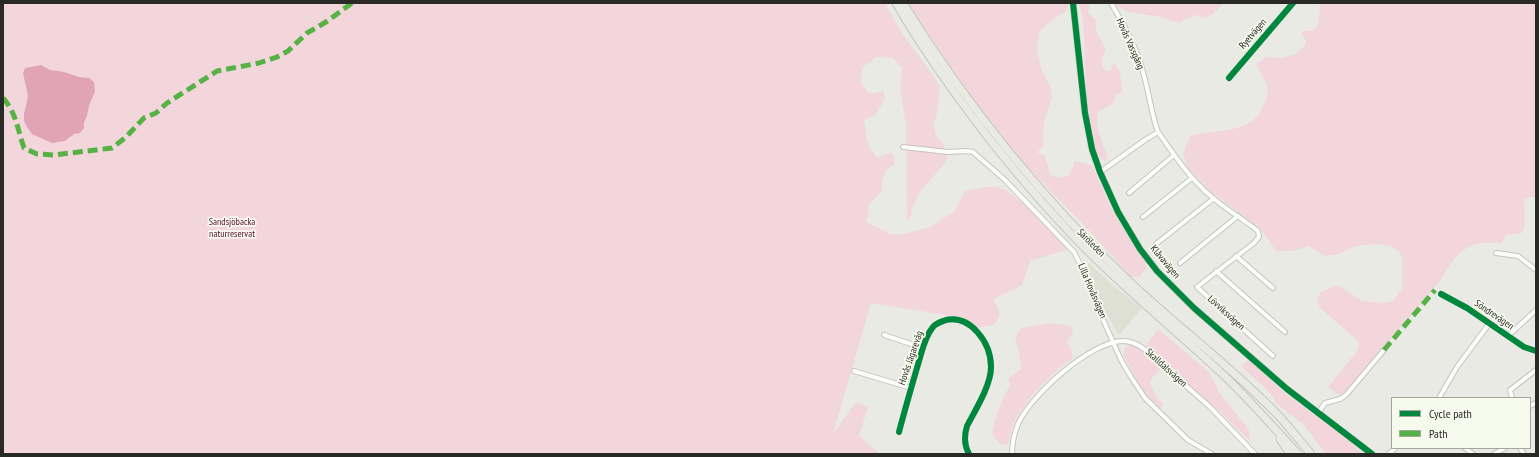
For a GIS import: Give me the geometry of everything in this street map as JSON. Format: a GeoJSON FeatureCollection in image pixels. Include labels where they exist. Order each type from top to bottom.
{"type":"FeatureCollection","features":[{"type":"Feature","properties":{"kind":"main road","name":"Säröleden"},"geometry":{"type":"LineString","coordinates":[[896,3],[922,47],[956,96],[1010,165],[1043,204],[1111,273],[1217,368],[1298,454]]}},
{"type":"Feature","properties":{"kind":"main road","name":"Säröleden"},"geometry":{"type":"LineString","coordinates":[[903,3],[963,93],[1000,142],[1053,205],[1131,283],[1275,412],[1310,454]]}},
{"type":"Feature","properties":{"kind":"main road"},"geometry":{"type":"LineString","coordinates":[[1277,431],[1281,442],[1290,454]]}},
{"type":"Feature","properties":{"kind":"street","name":"Klåvavägen"},"geometry":{"type":"LineString","coordinates":[[1073,3],[1086,124],[1100,172],[1124,222],[1140,249],[1157,270],[1200,314],[1287,389],[1372,454]]}},
{"type":"Feature","properties":{"kind":"street","name":"Hovås Vassgång"},"geometry":{"type":"LineString","coordinates":[[1111,3],[1140,61],[1158,132]]}},
{"type":"Feature","properties":{"kind":"street","name":"Ryetvägen"},"geometry":{"type":"LineString","coordinates":[[1229,78],[1294,3]]}},
{"type":"Feature","properties":{"kind":"street"},"geometry":{"type":"LineString","coordinates":[[1100,172],[1158,132]]}},
{"type":"Feature","properties":{"kind":"street","name":"Lövviksvägen"},"geometry":{"type":"LineString","coordinates":[[1158,132],[1192,178],[1213,199],[1258,231],[1259,237],[1254,243],[1197,287],[1273,356]]}},
{"type":"Feature","properties":{"kind":"street","name":"Lilla Hovåsvägen"},"geometry":{"type":"LineString","coordinates":[[903,147],[948,152],[973,152],[990,165],[1074,252],[1084,272],[1097,306],[1131,378],[1145,398],[1188,440],[1212,454]]}},
{"type":"Feature","properties":{"kind":"street"},"geometry":{"type":"LineString","coordinates":[[1129,193],[1174,155]]}},
{"type":"Feature","properties":{"kind":"street"},"geometry":{"type":"LineString","coordinates":[[1143,216],[1192,178]]}},
{"type":"Feature","properties":{"kind":"street"},"geometry":{"type":"LineString","coordinates":[[1156,244],[1213,199]]}},
{"type":"Feature","properties":{"kind":"street"},"geometry":{"type":"LineString","coordinates":[[1180,263],[1238,216]]}},
{"type":"Feature","properties":{"kind":"street"},"geometry":{"type":"LineString","coordinates":[[1496,253],[1518,256],[1536,270]]}},
{"type":"Feature","properties":{"kind":"street"},"geometry":{"type":"LineString","coordinates":[[1236,256],[1273,288]]}},
{"type":"Feature","properties":{"kind":"street"},"geometry":{"type":"LineString","coordinates":[[1216,272],[1285,332]]}},
{"type":"Feature","properties":{"kind":"street","name":"Söndrevägen"},"geometry":{"type":"LineString","coordinates":[[1440,294],[1467,308],[1524,347],[1536,351]]}},
{"type":"Feature","properties":{"kind":"street"},"geometry":{"type":"LineString","coordinates":[[1508,336],[1536,310]]}},
{"type":"Feature","properties":{"kind":"street","name":"Hovås Jägareväg"},"geometry":{"type":"LineString","coordinates":[[899,432],[923,348],[933,327],[938,323],[951,319],[963,321],[980,335],[985,343],[990,359],[990,374],[981,399],[967,426],[965,434],[966,448],[969,454]]}},
{"type":"Feature","properties":{"kind":"street"},"geometry":{"type":"LineString","coordinates":[[1440,397],[1457,367],[1489,324]]}},
{"type":"Feature","properties":{"kind":"street","name":"Hovås Jägareväg"},"geometry":{"type":"LineString","coordinates":[[884,335],[923,348]]}},
{"type":"Feature","properties":{"kind":"street","name":"Skalldalsvägen"},"geometry":{"type":"LineString","coordinates":[[1012,454],[1018,424],[1029,407],[1048,386],[1066,370],[1083,358],[1102,347],[1114,342],[1122,341],[1133,342],[1143,348],[1210,407],[1256,454]]}},
{"type":"Feature","properties":{"kind":"street"},"geometry":{"type":"LineString","coordinates":[[1318,413],[1325,404],[1340,399],[1346,395],[1384,350]]}},
{"type":"Feature","properties":{"kind":"street"},"geometry":{"type":"LineString","coordinates":[[1512,397],[1510,390],[1536,370]]}},
{"type":"Feature","properties":{"kind":"street","name":"Hovås Jägareväg"},"geometry":{"type":"LineString","coordinates":[[854,371],[911,388]]}},
{"type":"Feature","properties":{"kind":"street"},"geometry":{"type":"LineString","coordinates":[[1494,454],[1503,449]]}},
{"type":"Feature","properties":{"kind":"shaded area"},"geometry":{"type":"Polygon","coordinates":[[[41,65],[50,70],[89,78],[94,82],[95,91],[84,122],[84,128],[80,133],[74,134],[65,141],[52,143],[32,134],[24,121],[28,96],[23,73],[25,68],[41,65]]]}},
{"type":"Feature","properties":{"kind":"shaded area"},"geometry":{"type":"Polygon","coordinates":[[[1089,263],[1117,289],[1142,308],[1119,335],[1105,312],[1088,274],[1087,268],[1089,263]]]}},
{"type":"Feature","properties":{"kind":"green space","name":"Sandsjöbacka naturreservat"},"geometry":{"type":"Polygon","coordinates":[[[3,3],[885,3],[903,35],[933,75],[940,88],[934,124],[936,135],[943,144],[948,157],[945,163],[920,192],[912,208],[911,216],[907,222],[906,127],[900,87],[902,67],[892,58],[876,57],[862,68],[861,83],[869,94],[883,91],[885,99],[875,115],[864,120],[866,136],[871,149],[878,158],[891,152],[895,158],[894,165],[886,170],[882,181],[882,191],[869,205],[867,222],[890,234],[904,234],[930,227],[955,211],[965,191],[996,187],[1014,196],[1024,204],[1068,249],[1030,261],[1022,285],[994,299],[1000,315],[994,325],[975,328],[964,318],[871,303],[833,434],[856,402],[868,407],[859,436],[880,454],[3,454],[3,3]]]}},
{"type":"Feature","properties":{"kind":"green space"},"geometry":{"type":"Polygon","coordinates":[[[907,3],[1069,3],[1066,11],[1052,20],[1039,32],[1037,49],[1041,69],[1051,88],[1052,97],[1044,122],[1044,145],[1037,153],[1045,156],[1050,175],[1062,178],[1070,175],[1075,161],[1092,165],[1113,212],[1145,261],[1147,268],[1140,276],[1131,277],[1082,223],[1014,154],[952,74],[950,66],[907,3]]]}},
{"type":"Feature","properties":{"kind":"green space"},"geometry":{"type":"Polygon","coordinates":[[[1079,3],[1090,3],[1088,13],[1096,20],[1096,31],[1106,49],[1102,62],[1104,70],[1110,71],[1114,63],[1120,72],[1122,92],[1115,95],[1114,103],[1098,112],[1097,118],[1098,129],[1108,157],[1106,161],[1099,155],[1093,141],[1089,121],[1083,21],[1079,3]]]}},
{"type":"Feature","properties":{"kind":"green space"},"geometry":{"type":"Polygon","coordinates":[[[1115,3],[1224,3],[1212,15],[1202,18],[1199,15],[1190,17],[1179,23],[1161,17],[1128,12],[1117,6],[1115,3]]]}},
{"type":"Feature","properties":{"kind":"green space"},"geometry":{"type":"Polygon","coordinates":[[[1320,3],[1536,3],[1536,197],[1530,197],[1524,200],[1525,226],[1522,233],[1507,235],[1501,243],[1485,243],[1470,246],[1459,254],[1440,281],[1343,395],[1337,394],[1328,387],[1358,350],[1358,341],[1320,308],[1317,300],[1321,292],[1338,285],[1362,301],[1386,303],[1394,300],[1402,288],[1402,258],[1399,251],[1391,246],[1376,244],[1353,247],[1339,254],[1325,256],[1308,246],[1292,251],[1276,251],[1260,228],[1210,191],[1188,167],[1183,154],[1190,136],[1243,126],[1259,114],[1266,100],[1268,90],[1265,80],[1256,64],[1266,57],[1280,58],[1294,55],[1304,47],[1306,41],[1301,32],[1315,30],[1319,22],[1320,3]]]}},
{"type":"Feature","properties":{"kind":"green space"},"geometry":{"type":"Polygon","coordinates":[[[1049,323],[1067,325],[1072,328],[1073,332],[1067,343],[1071,348],[1073,358],[1049,378],[1026,403],[1014,424],[1008,445],[1000,444],[992,435],[996,416],[1010,385],[1008,379],[1021,369],[1018,347],[1015,338],[1021,328],[1049,323]]]}},
{"type":"Feature","properties":{"kind":"green space"},"geometry":{"type":"Polygon","coordinates":[[[1158,329],[1208,371],[1218,391],[1249,430],[1250,441],[1219,410],[1197,393],[1146,345],[1158,329]]]}},
{"type":"Feature","properties":{"kind":"green space"},"geometry":{"type":"Polygon","coordinates":[[[1130,345],[1143,351],[1161,369],[1152,378],[1150,383],[1157,398],[1163,404],[1161,409],[1151,401],[1139,384],[1123,354],[1125,348],[1130,345]]]}},
{"type":"Feature","properties":{"kind":"green space"},"geometry":{"type":"Polygon","coordinates":[[[1248,360],[1287,395],[1350,441],[1363,454],[1326,454],[1303,424],[1277,404],[1269,392],[1241,366],[1248,360]]]}},
{"type":"Feature","properties":{"kind":"marked path"},"geometry":{"type":"LineString","coordinates":[[3,98],[14,115],[24,148],[37,154],[54,155],[112,148],[125,138],[144,118],[156,113],[167,103],[217,71],[259,63],[277,57],[288,51],[307,33],[326,22],[352,3]]}},
{"type":"Feature","properties":{"kind":"marked path"},"geometry":{"type":"LineString","coordinates":[[1384,350],[1435,290]]}},
{"type":"Feature","properties":{"kind":"cycle path"},"geometry":{"type":"LineString","coordinates":[[1073,3],[1085,113],[1092,149],[1100,172],[1118,212],[1140,249],[1157,271],[1194,308],[1287,389],[1372,454]]}},
{"type":"Feature","properties":{"kind":"cycle path"},"geometry":{"type":"LineString","coordinates":[[1229,78],[1293,3]]}},
{"type":"Feature","properties":{"kind":"cycle path"},"geometry":{"type":"LineString","coordinates":[[1441,294],[1467,308],[1524,347],[1536,351]]}},
{"type":"Feature","properties":{"kind":"cycle path"},"geometry":{"type":"LineString","coordinates":[[899,432],[923,348],[930,331],[936,324],[946,320],[964,322],[971,326],[983,340],[990,358],[991,367],[986,389],[967,426],[965,444],[969,454]]}}]}
